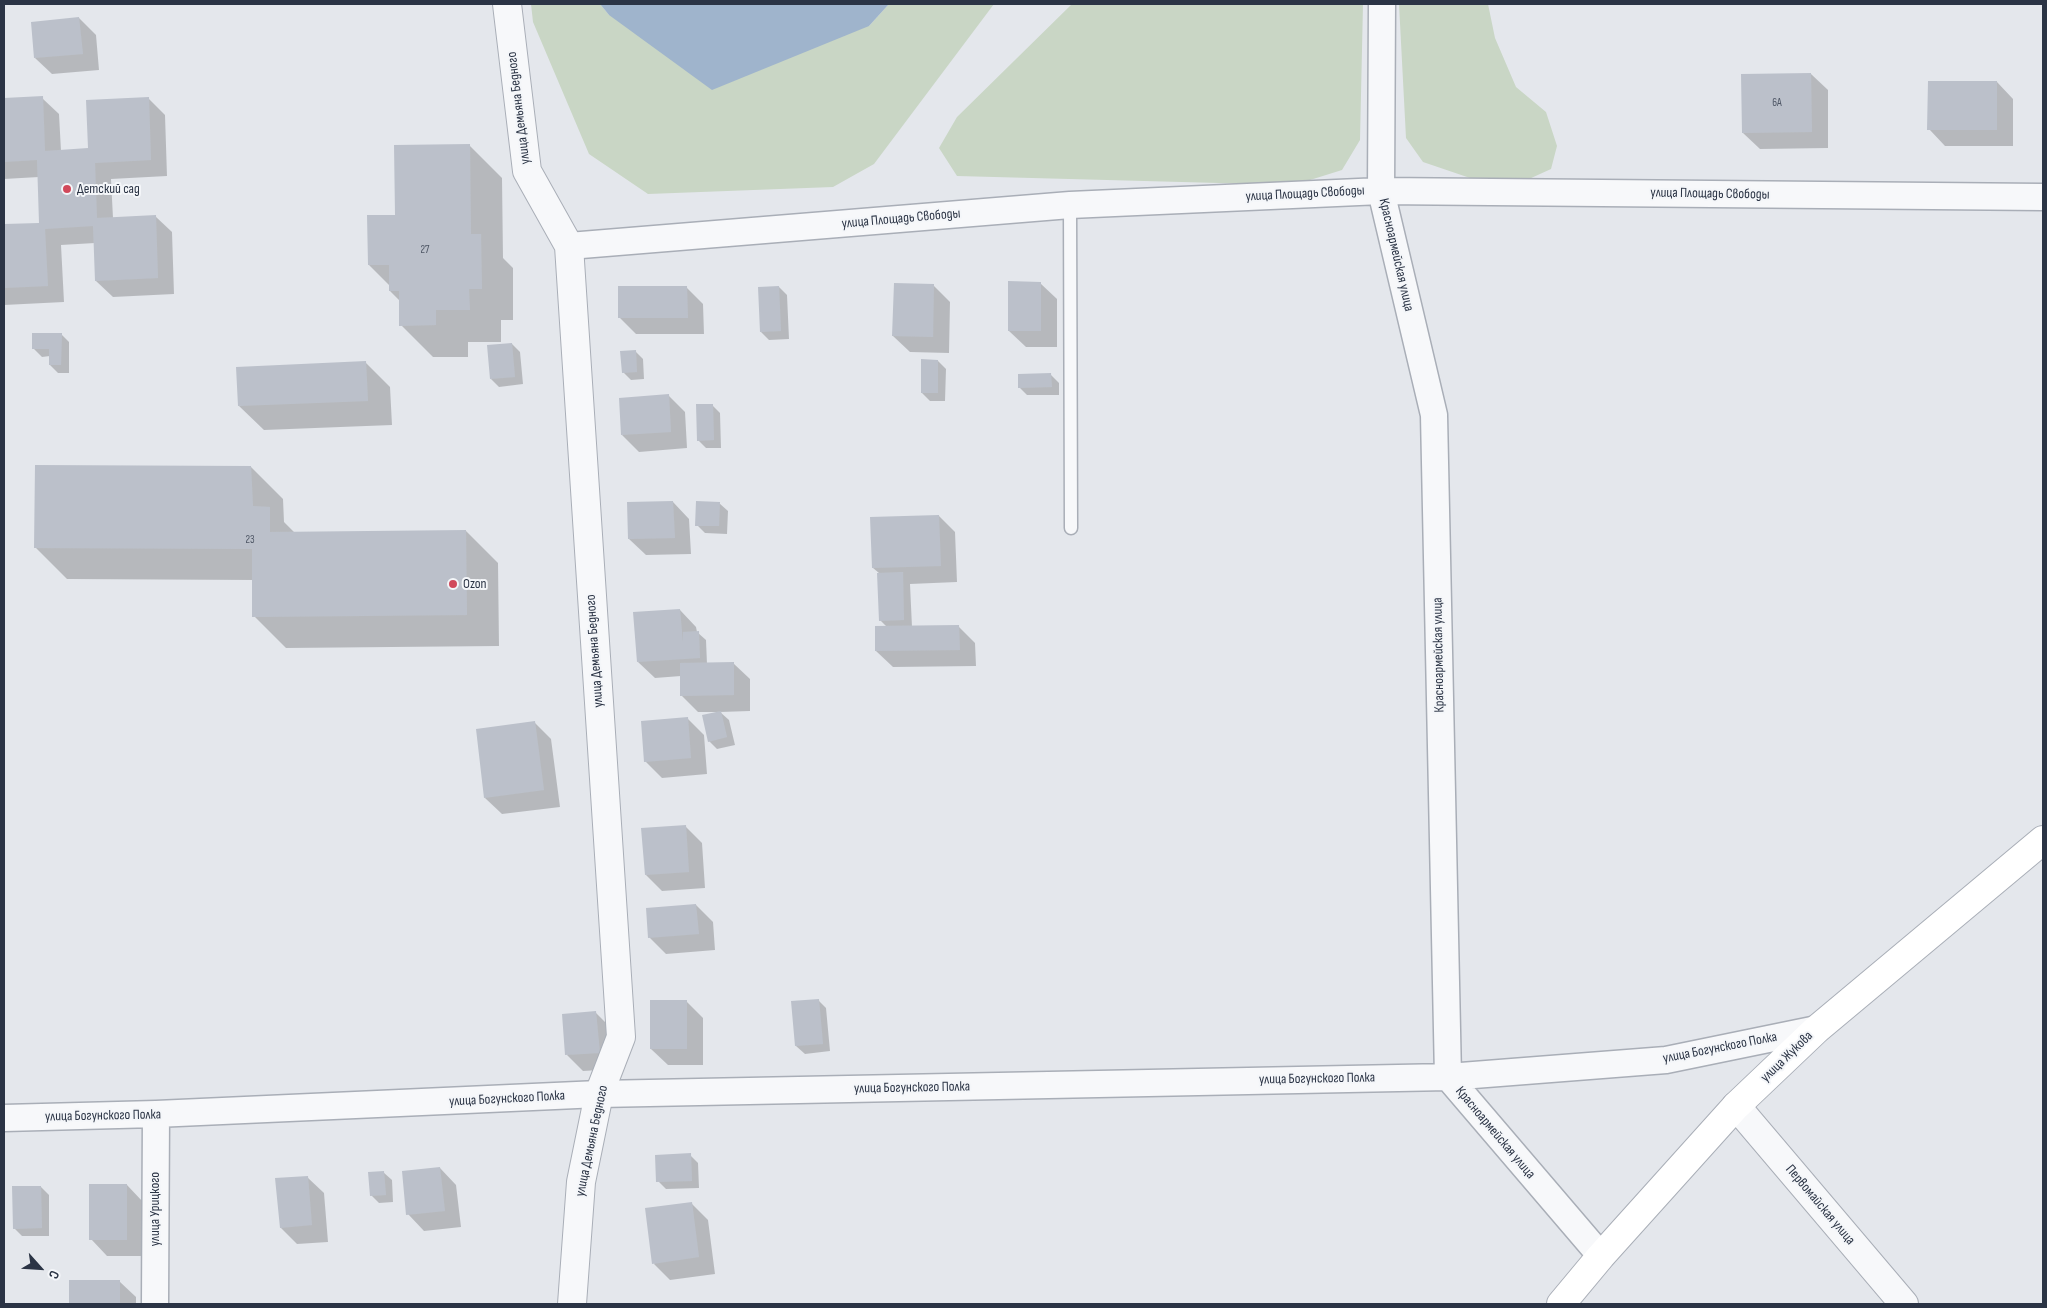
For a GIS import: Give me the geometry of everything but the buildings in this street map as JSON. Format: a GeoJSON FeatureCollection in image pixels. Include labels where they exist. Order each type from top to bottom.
{"type":"FeatureCollection","features":[{"type":"Feature","properties":{"kind":"main road","name":"улица Жукова"},"geometry":{"type":"LineString","coordinates":[[1561,1304],[1601,1256],[1736,1106],[1817,1029],[2043,840]]}},
{"type":"Feature","properties":{"kind":"street","name":"улица Демьяна Бедного"},"geometry":{"type":"LineString","coordinates":[[507,4],[527,171],[569,246],[620,1037],[599,1094],[581,1182],[572,1304]]}},
{"type":"Feature","properties":{"kind":"street","name":"Красноармейская улица"},"geometry":{"type":"LineString","coordinates":[[1382,4],[1381,191],[1434,415],[1448,1077],[1601,1256]]}},
{"type":"Feature","properties":{"kind":"street","name":"улица Площадь Свободы"},"geometry":{"type":"LineString","coordinates":[[569,246],[1070,205],[1381,191],[2043,197]]}},
{"type":"Feature","properties":{"kind":"street","name":"улица Богунского Полка"},"geometry":{"type":"LineString","coordinates":[[4,1118],[156,1114],[599,1094],[1448,1077],[1666,1060],[1817,1029]]}},
{"type":"Feature","properties":{"kind":"street","name":"Первомайская улица"},"geometry":{"type":"LineString","coordinates":[[1736,1106],[1904,1304]]}},
{"type":"Feature","properties":{"kind":"street","name":"улица Урицкого"},"geometry":{"type":"LineString","coordinates":[[155,1304],[156,1114]]}},
{"type":"Feature","properties":{"kind":"lane"},"geometry":{"type":"LineString","coordinates":[[1070,205],[1071,528]]}},
{"type":"Feature","properties":{"kind":"green space"},"geometry":{"type":"Polygon","coordinates":[[[531,4],[600,4],[609,15],[869,26],[889,4],[994,4],[874,164],[833,187],[648,194],[589,154],[533,22],[531,4]]]}},
{"type":"Feature","properties":{"kind":"green space"},"geometry":{"type":"Polygon","coordinates":[[[1072,4],[1363,4],[1360,140],[1342,170],[1294,185],[957,176],[939,148],[957,117],[1072,4]]]}},
{"type":"Feature","properties":{"kind":"green space"},"geometry":{"type":"Polygon","coordinates":[[[1399,4],[1488,4],[1495,38],[1516,87],[1546,112],[1557,146],[1551,169],[1529,179],[1473,179],[1423,162],[1406,138],[1399,4]]]}},
{"type":"Feature","properties":{"kind":"water"},"geometry":{"type":"Polygon","coordinates":[[[600,4],[889,4],[869,26],[712,90],[609,15],[600,4]]]}},
{"type":"Feature","properties":{"kind":"place","name":"Детский сад"},"geometry":{"type":"Point","coordinates":[67,189]}},
{"type":"Feature","properties":{"kind":"place","name":"Ozon"},"geometry":{"type":"Point","coordinates":[453,584]}}]}
